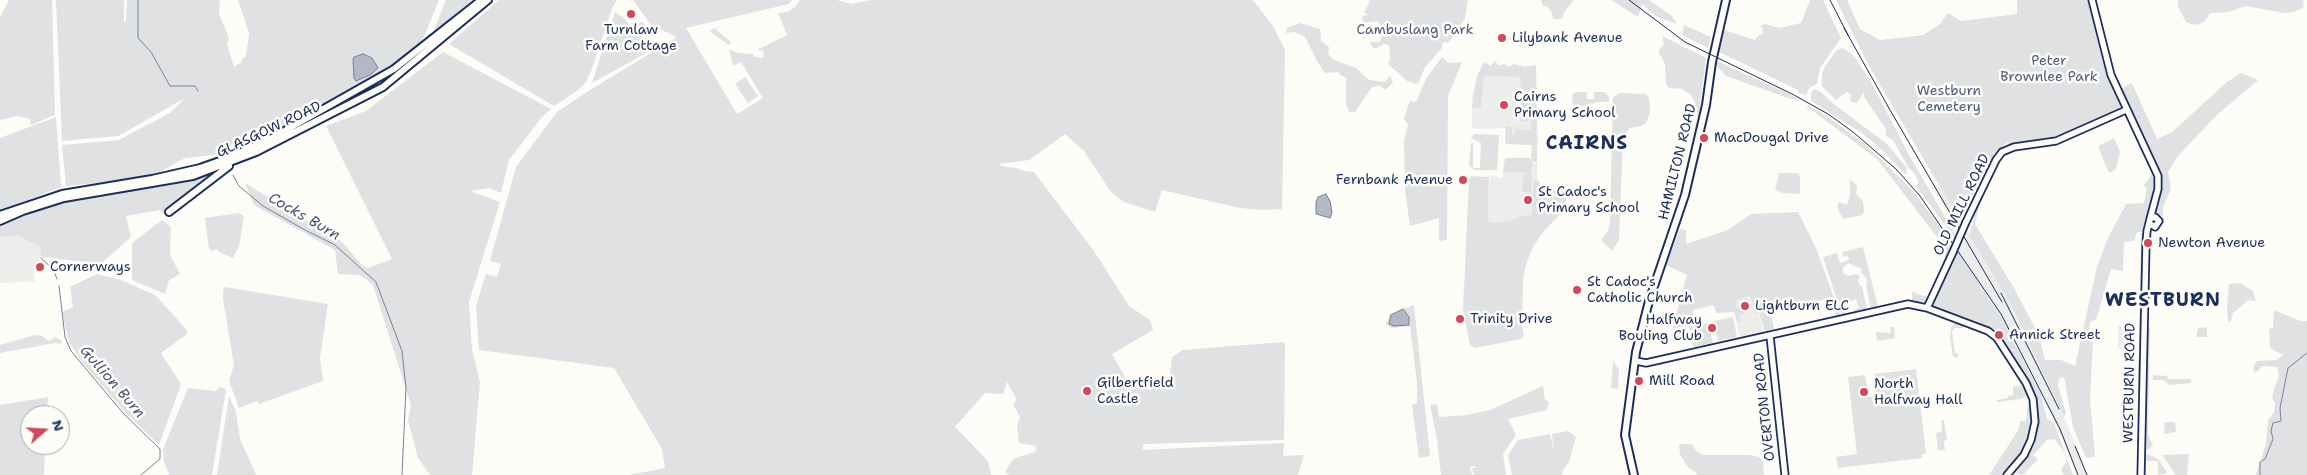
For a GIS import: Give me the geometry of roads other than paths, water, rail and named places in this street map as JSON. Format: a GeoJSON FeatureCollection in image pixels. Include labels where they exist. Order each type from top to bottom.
{"type":"FeatureCollection","features":[{"type":"Feature","properties":{"kind":"main road","name":"GLASGOW ROAD"},"geometry":{"type":"LineString","coordinates":[[0,215],[62,194],[152,179],[200,168],[232,157],[307,119],[394,69],[481,0]]}},
{"type":"Feature","properties":{"kind":"main road","name":"GLASGOW ROAD"},"geometry":{"type":"LineString","coordinates":[[0,221],[22,211],[64,198],[166,182],[193,176],[234,162],[365,98],[383,87],[488,0]]}},
{"type":"Feature","properties":{"kind":"main road","name":"HAMILTON ROAD"},"geometry":{"type":"LineString","coordinates":[[1634,475],[1625,435],[1649,301],[1685,195],[1706,105],[1712,62],[1726,0]]}},
{"type":"Feature","properties":{"kind":"main road"},"geometry":{"type":"LineString","coordinates":[[169,212],[234,162]]}},
{"type":"Feature","properties":{"kind":"street","name":"WESTBURN ROAD"},"geometry":{"type":"LineString","coordinates":[[2092,0],[2111,75],[2158,176],[2158,189],[2151,222],[2141,475]]}},
{"type":"Feature","properties":{"kind":"street","name":"OLD MILL ROAD"},"geometry":{"type":"LineString","coordinates":[[1927,308],[1966,222],[1996,160],[2002,152],[2014,147],[2056,141],[2126,110]]}},
{"type":"Feature","properties":{"kind":"street"},"geometry":{"type":"LineString","coordinates":[[1638,362],[1646,363],[1908,304],[1927,308],[1988,331],[1997,338],[2026,383],[2033,399],[2035,422],[2031,440],[2024,456],[2007,475]]}},
{"type":"Feature","properties":{"kind":"street","name":"OVERTON ROAD"},"geometry":{"type":"LineString","coordinates":[[1770,336],[1785,475]]}},
{"type":"Feature","properties":{"kind":"waterway","name":"Cocks Burn"},"geometry":{"type":"LineString","coordinates":[[138,0],[138,38],[151,52],[170,86],[195,86],[198,91]]}},
{"type":"Feature","properties":{"kind":"waterway","name":"Cocks Burn"},"geometry":{"type":"LineString","coordinates":[[233,175],[239,186],[263,206],[335,245],[376,282],[402,351],[406,388],[402,475]]}},
{"type":"Feature","properties":{"kind":"waterway","name":"Gullion Burn"},"geometry":{"type":"LineString","coordinates":[[41,258],[53,269],[57,279]]}},
{"type":"Feature","properties":{"kind":"waterway","name":"Gullion Burn"},"geometry":{"type":"LineString","coordinates":[[59,286],[65,337],[71,351],[123,413],[160,449],[160,459],[141,475]]}},
{"type":"Feature","properties":{"kind":"waterway"},"geometry":{"type":"LineString","coordinates":[[2260,475],[2260,462],[2265,459],[2273,439],[2271,431],[2273,423],[2281,421],[2280,408],[2288,368],[2307,353]]}},
{"type":"Feature","properties":{"kind":"railway"},"geometry":{"type":"LineString","coordinates":[[1629,0],[1685,42],[1794,95],[1828,114],[1853,132],[1896,169],[1920,196],[2001,314],[2060,429],[2078,475]]}},
{"type":"Feature","properties":{"kind":"railway"},"geometry":{"type":"LineString","coordinates":[[1830,0],[1848,35]]}},
{"type":"Feature","properties":{"kind":"railway"},"geometry":{"type":"LineString","coordinates":[[1844,28],[2002,302]]}},
{"type":"Feature","properties":{"kind":"railway"},"geometry":{"type":"LineString","coordinates":[[2001,293],[2059,409]]}},
{"type":"Feature","properties":{"kind":"railway"},"geometry":{"type":"LineString","coordinates":[[2075,446],[2087,475]]}},
{"type":"Feature","properties":{"kind":"place","name":"Turnlaw Farm Cottage"},"geometry":{"type":"Point","coordinates":[631,14]}},
{"type":"Feature","properties":{"kind":"place","name":"Lilybank Avenue"},"geometry":{"type":"Point","coordinates":[1502,38]}},
{"type":"Feature","properties":{"kind":"place","name":"Cairns Primary School"},"geometry":{"type":"Point","coordinates":[1504,105]}},
{"type":"Feature","properties":{"kind":"place","name":"MacDougal Drive"},"geometry":{"type":"Point","coordinates":[1704,138]}},
{"type":"Feature","properties":{"kind":"place","name":"Fernbank Avenue"},"geometry":{"type":"Point","coordinates":[1463,180]}},
{"type":"Feature","properties":{"kind":"place","name":"St Cadoc's Primary School"},"geometry":{"type":"Point","coordinates":[1528,200]}},
{"type":"Feature","properties":{"kind":"place","name":"Newton Avenue"},"geometry":{"type":"Point","coordinates":[2148,243]}},
{"type":"Feature","properties":{"kind":"place","name":"Cornerways"},"geometry":{"type":"Point","coordinates":[40,267]}},
{"type":"Feature","properties":{"kind":"place","name":"St Cadoc's Catholic Church"},"geometry":{"type":"Point","coordinates":[1577,290]}},
{"type":"Feature","properties":{"kind":"place","name":"Lightburn ELC"},"geometry":{"type":"Point","coordinates":[1745,306]}},
{"type":"Feature","properties":{"kind":"place","name":"Trinity Drive"},"geometry":{"type":"Point","coordinates":[1460,319]}},
{"type":"Feature","properties":{"kind":"place","name":"Halfway Bouling Club"},"geometry":{"type":"Point","coordinates":[1712,328]}},
{"type":"Feature","properties":{"kind":"place","name":"Annick Street"},"geometry":{"type":"Point","coordinates":[1999,335]}},
{"type":"Feature","properties":{"kind":"place","name":"Mill Road"},"geometry":{"type":"Point","coordinates":[1639,381]}},
{"type":"Feature","properties":{"kind":"place","name":"Gilbertfield Castle"},"geometry":{"type":"Point","coordinates":[1087,391]}},
{"type":"Feature","properties":{"kind":"place","name":"North Halfway Hall"},"geometry":{"type":"Point","coordinates":[1864,392]}},
{"type":"Feature","properties":{"kind":"district","name":"CAIRNS"},"geometry":{"type":"Point","coordinates":[1587,144]}},
{"type":"Feature","properties":{"kind":"district","name":"WESTBURN"},"geometry":{"type":"Point","coordinates":[2163,301]}},
{"type":"Feature","properties":{"kind":"park label","name":"Cambuslang Park"},"geometry":{"type":"Point","coordinates":[1415,30]}},
{"type":"Feature","properties":{"kind":"park label","name":"Peter Brownlee Park"},"geometry":{"type":"Point","coordinates":[2049,69]}},
{"type":"Feature","properties":{"kind":"park label","name":"Westburn Cemetery"},"geometry":{"type":"Point","coordinates":[1949,99]}}]}
